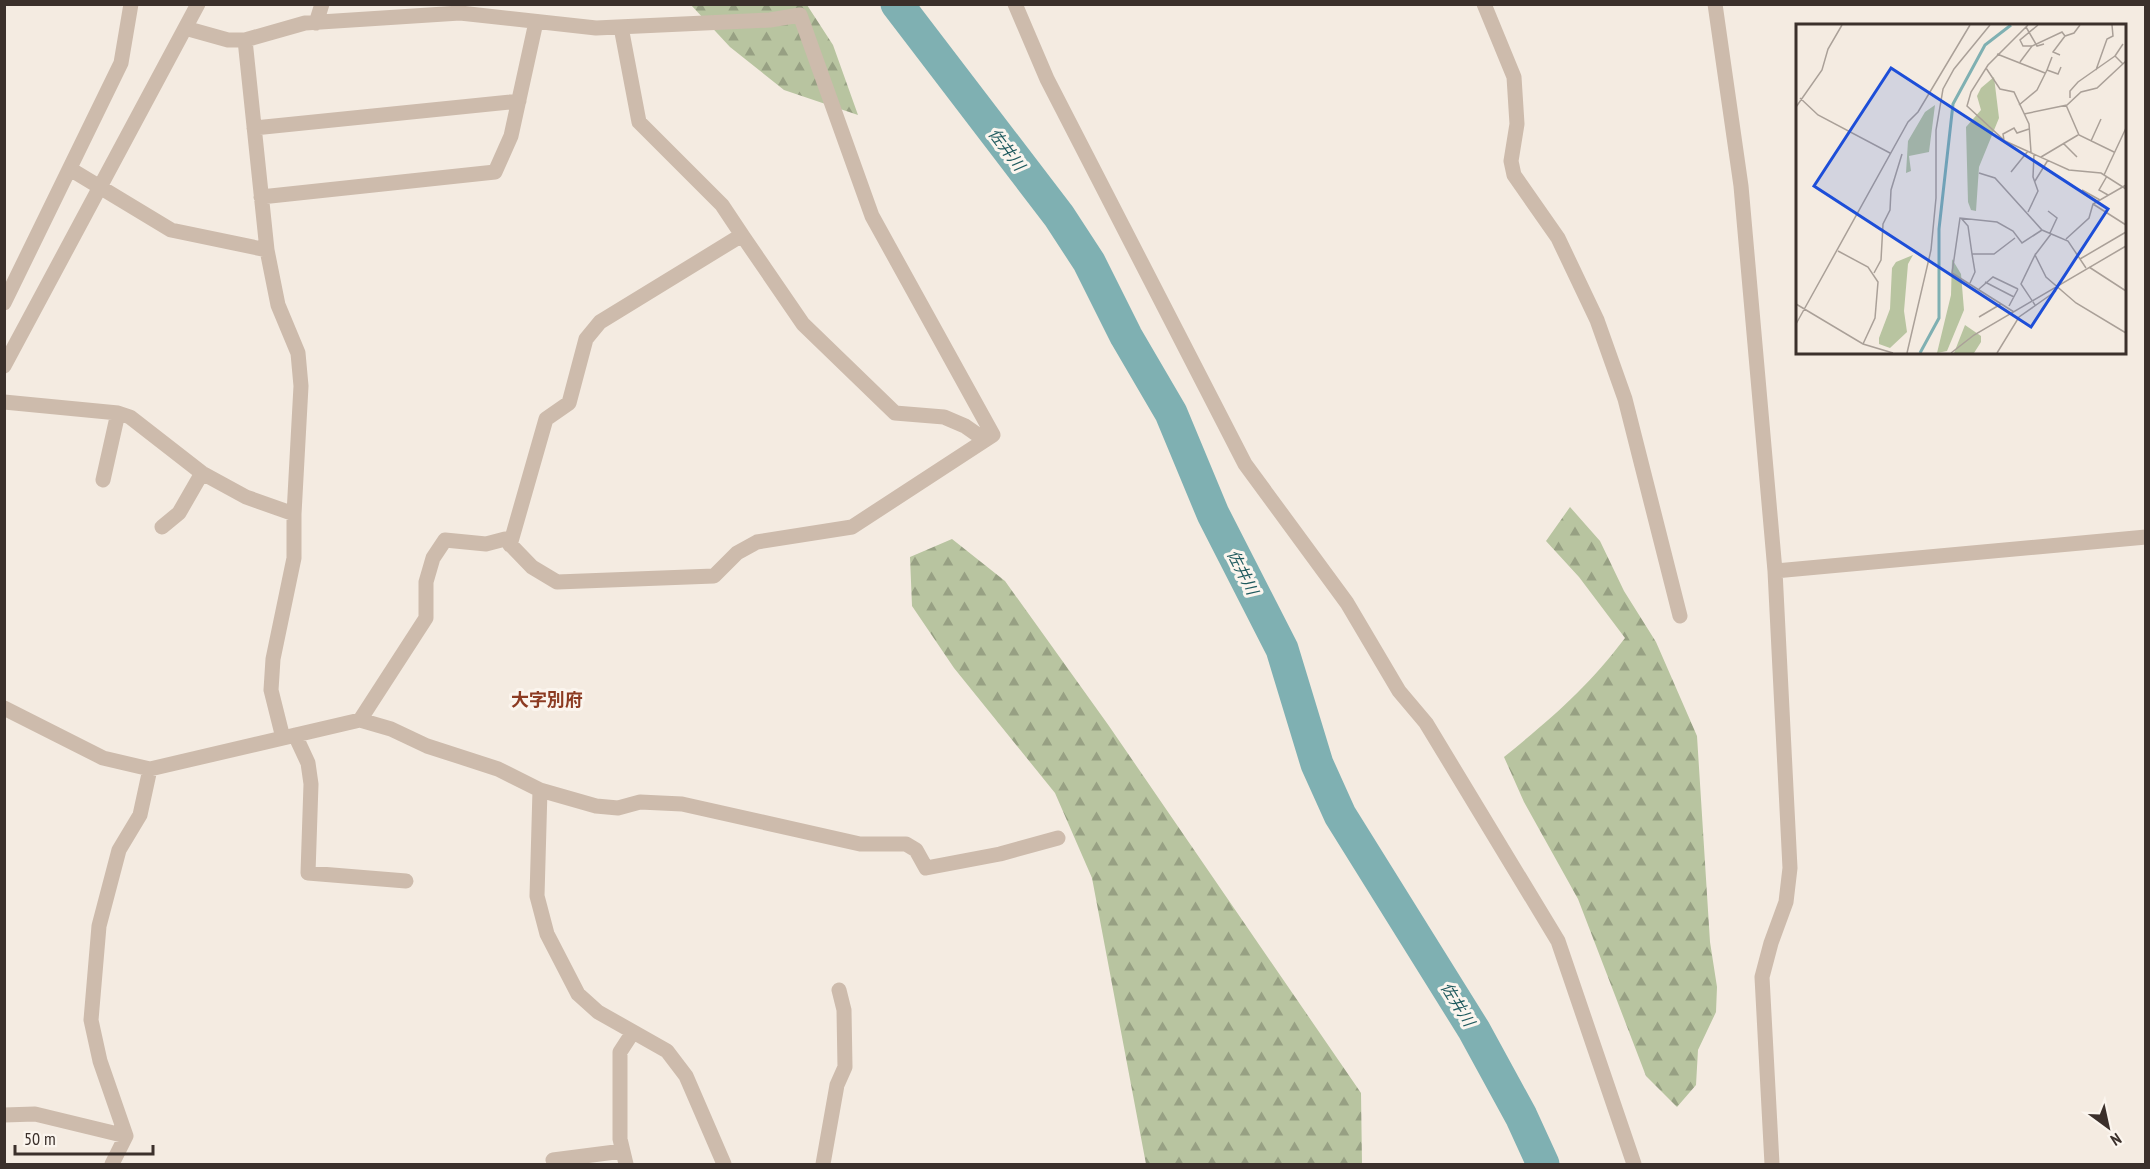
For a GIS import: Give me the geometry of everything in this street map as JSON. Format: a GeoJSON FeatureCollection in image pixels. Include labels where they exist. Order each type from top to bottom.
{"type":"FeatureCollection","features":[{"type":"Feature","properties":{"kind":"street"},"geometry":{"type":"LineString","coordinates":[[4,303],[121,63],[131,4]]}},
{"type":"Feature","properties":{"kind":"street"},"geometry":{"type":"LineString","coordinates":[[4,366],[198,4]]}},
{"type":"Feature","properties":{"kind":"street"},"geometry":{"type":"LineString","coordinates":[[316,23],[322,4]]}},
{"type":"Feature","properties":{"kind":"street"},"geometry":{"type":"LineString","coordinates":[[1015,4],[1047,79],[1245,464],[1347,603],[1399,691],[1426,723],[1558,941],[1634,1164]]}},
{"type":"Feature","properties":{"kind":"street"},"geometry":{"type":"LineString","coordinates":[[1484,4],[1514,77],[1516,124],[1510,161],[1514,175],[1557,238],[1597,320],[1628,410],[1680,616]]}},
{"type":"Feature","properties":{"kind":"street"},"geometry":{"type":"LineString","coordinates":[[1715,4],[1741,186],[1775,571],[1790,868],[1786,902],[1762,977],[1772,1164]]}},
{"type":"Feature","properties":{"kind":"street"},"geometry":{"type":"LineString","coordinates":[[185,28],[228,40],[245,40],[316,23],[491,10],[536,22],[596,28],[770,20],[800,15],[872,216],[993,435],[852,527],[757,542],[737,553],[714,576],[557,582],[532,567],[505,539],[486,544],[446,540],[433,558],[426,582],[426,618],[360,720]]}},
{"type":"Feature","properties":{"kind":"street"},"geometry":{"type":"LineString","coordinates":[[261,197],[495,172],[512,136],[536,22]]}},
{"type":"Feature","properties":{"kind":"street"},"geometry":{"type":"LineString","coordinates":[[621,27],[639,122],[722,205],[803,324],[895,412],[944,417],[965,426],[986,440]]}},
{"type":"Feature","properties":{"kind":"street"},"geometry":{"type":"LineString","coordinates":[[245,40],[267,250],[278,305],[298,353],[301,386],[294,558],[273,659],[272,690],[289,736],[308,763],[311,784],[308,873],[406,881]]}},
{"type":"Feature","properties":{"kind":"street"},"geometry":{"type":"LineString","coordinates":[[254,128],[519,101]]}},
{"type":"Feature","properties":{"kind":"street"},"geometry":{"type":"LineString","coordinates":[[70,169],[171,230],[267,250]]}},
{"type":"Feature","properties":{"kind":"street"},"geometry":{"type":"LineString","coordinates":[[510,545],[546,418],[568,403],[586,339],[600,322],[742,234]]}},
{"type":"Feature","properties":{"kind":"street"},"geometry":{"type":"LineString","coordinates":[[4,402],[118,413],[130,417],[202,473],[246,497],[294,514]]}},
{"type":"Feature","properties":{"kind":"street"},"geometry":{"type":"LineString","coordinates":[[103,480],[118,413]]}},
{"type":"Feature","properties":{"kind":"street"},"geometry":{"type":"LineString","coordinates":[[162,527],[179,513],[202,473]]}},
{"type":"Feature","properties":{"kind":"street"},"geometry":{"type":"LineString","coordinates":[[1775,571],[2145,537]]}},
{"type":"Feature","properties":{"kind":"street"},"geometry":{"type":"LineString","coordinates":[[4,708],[103,758],[150,769],[360,720],[391,729],[427,746],[498,769],[540,790],[596,806],[618,808],[640,802],[682,804],[860,844],[906,844],[916,850],[926,868],[1000,854],[1058,838]]}},
{"type":"Feature","properties":{"kind":"street"},"geometry":{"type":"LineString","coordinates":[[112,1164],[126,1136],[100,1061],[91,1020],[99,927],[119,850],[140,815],[150,769]]}},
{"type":"Feature","properties":{"kind":"street"},"geometry":{"type":"LineString","coordinates":[[540,790],[537,896],[547,934],[578,994],[598,1012],[667,1051],[686,1076],[724,1164]]}},
{"type":"Feature","properties":{"kind":"street"},"geometry":{"type":"LineString","coordinates":[[823,1164],[837,1085],[845,1067],[844,1010],[839,990]]}},
{"type":"Feature","properties":{"kind":"street"},"geometry":{"type":"LineString","coordinates":[[553,1160],[625,1157],[620,1139],[620,1052],[633,1032]]}},
{"type":"Feature","properties":{"kind":"street"},"geometry":{"type":"LineString","coordinates":[[4,1114],[35,1114],[126,1136]]}},
{"type":"Feature","properties":{"kind":"green space"},"geometry":{"type":"Polygon","coordinates":[[[691,5],[807,5],[833,45],[858,115],[784,90],[730,47],[691,5]]]}},
{"type":"Feature","properties":{"kind":"green space"},"geometry":{"type":"Polygon","coordinates":[[[1570,507],[1600,541],[1624,591],[1656,642],[1697,736],[1710,942],[1717,987],[1716,1012],[1698,1050],[1696,1085],[1677,1107],[1646,1076],[1578,899],[1524,802],[1504,757],[1568,702],[1625,638],[1579,577],[1546,541],[1570,507]]]}},
{"type":"Feature","properties":{"kind":"green space"},"geometry":{"type":"Polygon","coordinates":[[[952,539],[1005,581],[1109,726],[1361,1093],[1362,1164],[1146,1164],[1092,878],[1055,793],[954,668],[912,606],[910,557],[952,539]]]}},
{"type":"Feature","properties":{"kind":"waterway","name":"佐井川"},"geometry":{"type":"LineString","coordinates":[[897,4],[1059,216],[1089,262],[1126,336],[1171,413],[1213,514],[1282,649],[1317,764],[1340,815],[1474,1030],[1521,1116],[1543,1164]]}},
{"type":"Feature","properties":{"kind":"district","name":"大字別府"},"geometry":{"type":"Point","coordinates":[547,700]}}]}
